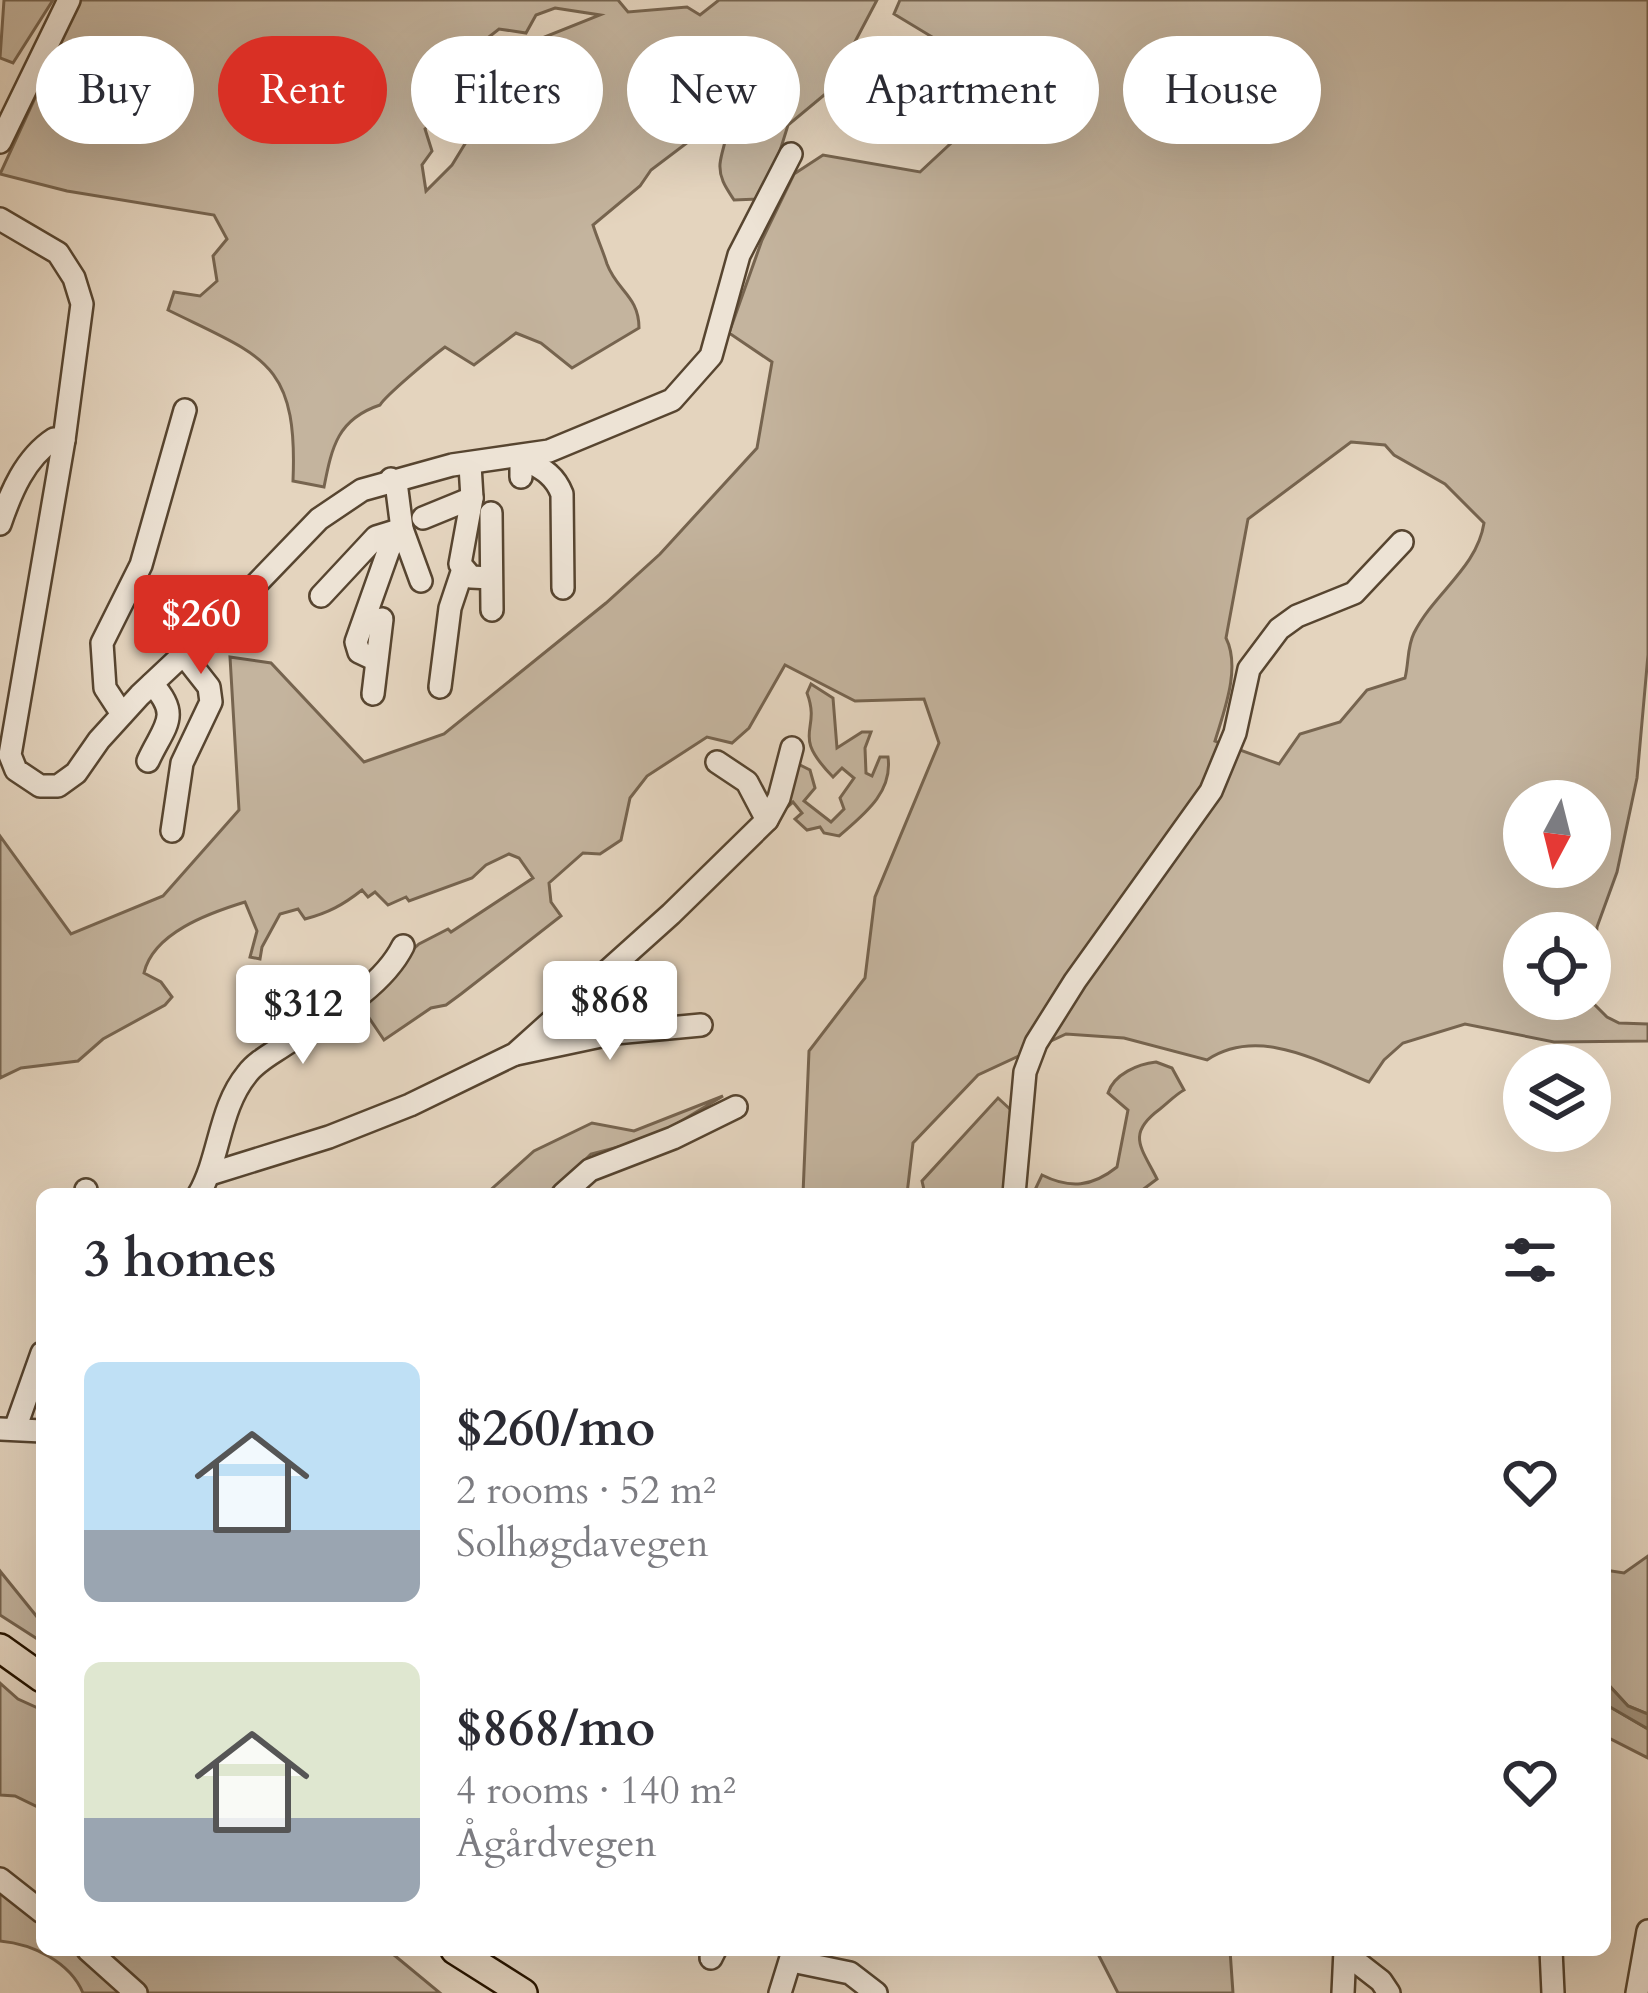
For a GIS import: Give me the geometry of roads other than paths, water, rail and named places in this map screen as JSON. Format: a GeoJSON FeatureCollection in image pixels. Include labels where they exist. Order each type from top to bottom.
{"type":"FeatureCollection","features":[{"type":"Feature","properties":{"kind":"main road"},"geometry":{"type":"LineString","coordinates":[[0,1648],[36,1674]]}},
{"type":"Feature","properties":{"kind":"main road"},"geometry":{"type":"LineString","coordinates":[[464,1956],[523,1993]]}},
{"type":"Feature","properties":{"kind":"street"},"geometry":{"type":"LineString","coordinates":[[0,142],[69,0]]}},
{"type":"Feature","properties":{"kind":"street"},"geometry":{"type":"LineString","coordinates":[[521,467],[549,451],[656,410],[693,379],[710,356],[739,255],[791,154]]}},
{"type":"Feature","properties":{"kind":"street"},"geometry":{"type":"LineString","coordinates":[[0,219],[58,253],[74,278],[82,304],[64,440],[10,755],[16,770],[40,786],[58,786],[76,773],[122,715],[319,518],[362,490],[391,479],[452,465],[521,467],[551,474],[562,494],[563,588]]}},
{"type":"Feature","properties":{"kind":"street"},"geometry":{"type":"LineString","coordinates":[[122,715],[105,688],[102,643],[141,565],[185,410]]}},
{"type":"Feature","properties":{"kind":"street"},"geometry":{"type":"LineString","coordinates":[[0,524],[30,461],[54,439],[64,440]]}},
{"type":"Feature","properties":{"kind":"street"},"geometry":{"type":"LineString","coordinates":[[440,687],[450,608],[463,569],[472,498],[470,465]]}},
{"type":"Feature","properties":{"kind":"street"},"geometry":{"type":"LineString","coordinates":[[391,479],[421,581]]}},
{"type":"Feature","properties":{"kind":"street"},"geometry":{"type":"LineString","coordinates":[[423,518],[472,498]]}},
{"type":"Feature","properties":{"kind":"street"},"geometry":{"type":"LineString","coordinates":[[491,513],[492,610]]}},
{"type":"Feature","properties":{"kind":"street"},"geometry":{"type":"LineString","coordinates":[[321,596],[376,537],[402,529]]}},
{"type":"Feature","properties":{"kind":"street"},"geometry":{"type":"LineString","coordinates":[[376,661],[358,652],[356,642],[389,549],[402,529]]}},
{"type":"Feature","properties":{"kind":"street"},"geometry":{"type":"LineString","coordinates":[[1015,1188],[1025,1072],[1036,1043],[1211,790],[1235,733],[1249,669],[1279,628],[1354,593],[1402,542]]}},
{"type":"Feature","properties":{"kind":"street"},"geometry":{"type":"LineString","coordinates":[[463,569],[473,578],[491,578]]}},
{"type":"Feature","properties":{"kind":"street"},"geometry":{"type":"LineString","coordinates":[[373,694],[382,619]]}},
{"type":"Feature","properties":{"kind":"street"},"geometry":{"type":"LineString","coordinates":[[172,831],[182,763],[211,702],[209,687],[183,654]]}},
{"type":"Feature","properties":{"kind":"street"},"geometry":{"type":"LineString","coordinates":[[148,761],[170,712],[167,700],[152,684]]}},
{"type":"Feature","properties":{"kind":"street"},"geometry":{"type":"LineString","coordinates":[[515,1054],[767,820],[779,798],[792,748]]}},
{"type":"Feature","properties":{"kind":"street"},"geometry":{"type":"LineString","coordinates":[[716,762],[747,782],[767,820]]}},
{"type":"Feature","properties":{"kind":"street"},"geometry":{"type":"LineString","coordinates":[[205,1184],[229,1106],[245,1075],[373,983],[393,966],[404,946]]}},
{"type":"Feature","properties":{"kind":"street"},"geometry":{"type":"LineString","coordinates":[[205,1184],[410,1105],[515,1054],[615,1033],[701,1024]]}},
{"type":"Feature","properties":{"kind":"street"},"geometry":{"type":"LineString","coordinates":[[569,1188],[590,1170],[674,1138],[736,1107]]}},
{"type":"Feature","properties":{"kind":"street"},"geometry":{"type":"LineString","coordinates":[[8,1429],[36,1366]]}},
{"type":"Feature","properties":{"kind":"street"},"geometry":{"type":"LineString","coordinates":[[0,1879],[36,1907]]}},
{"type":"Feature","properties":{"kind":"street"},"geometry":{"type":"LineString","coordinates":[[1637,1993],[1648,1931]]}},
{"type":"Feature","properties":{"kind":"street"},"geometry":{"type":"LineString","coordinates":[[95,1956],[136,1993]]}},
{"type":"Feature","properties":{"kind":"street"},"geometry":{"type":"LineString","coordinates":[[780,1993],[792,1956],[850,1973],[876,1993]]}},
{"type":"Feature","properties":{"kind":"street"},"geometry":{"type":"LineString","coordinates":[[1342,1993],[1345,1956]]}},
{"type":"Feature","properties":{"kind":"street"},"geometry":{"type":"LineString","coordinates":[[1351,1956],[1389,1993]]}},
{"type":"Feature","properties":{"kind":"street"},"geometry":{"type":"LineString","coordinates":[[1551,1956],[1553,1993]]}}]}
